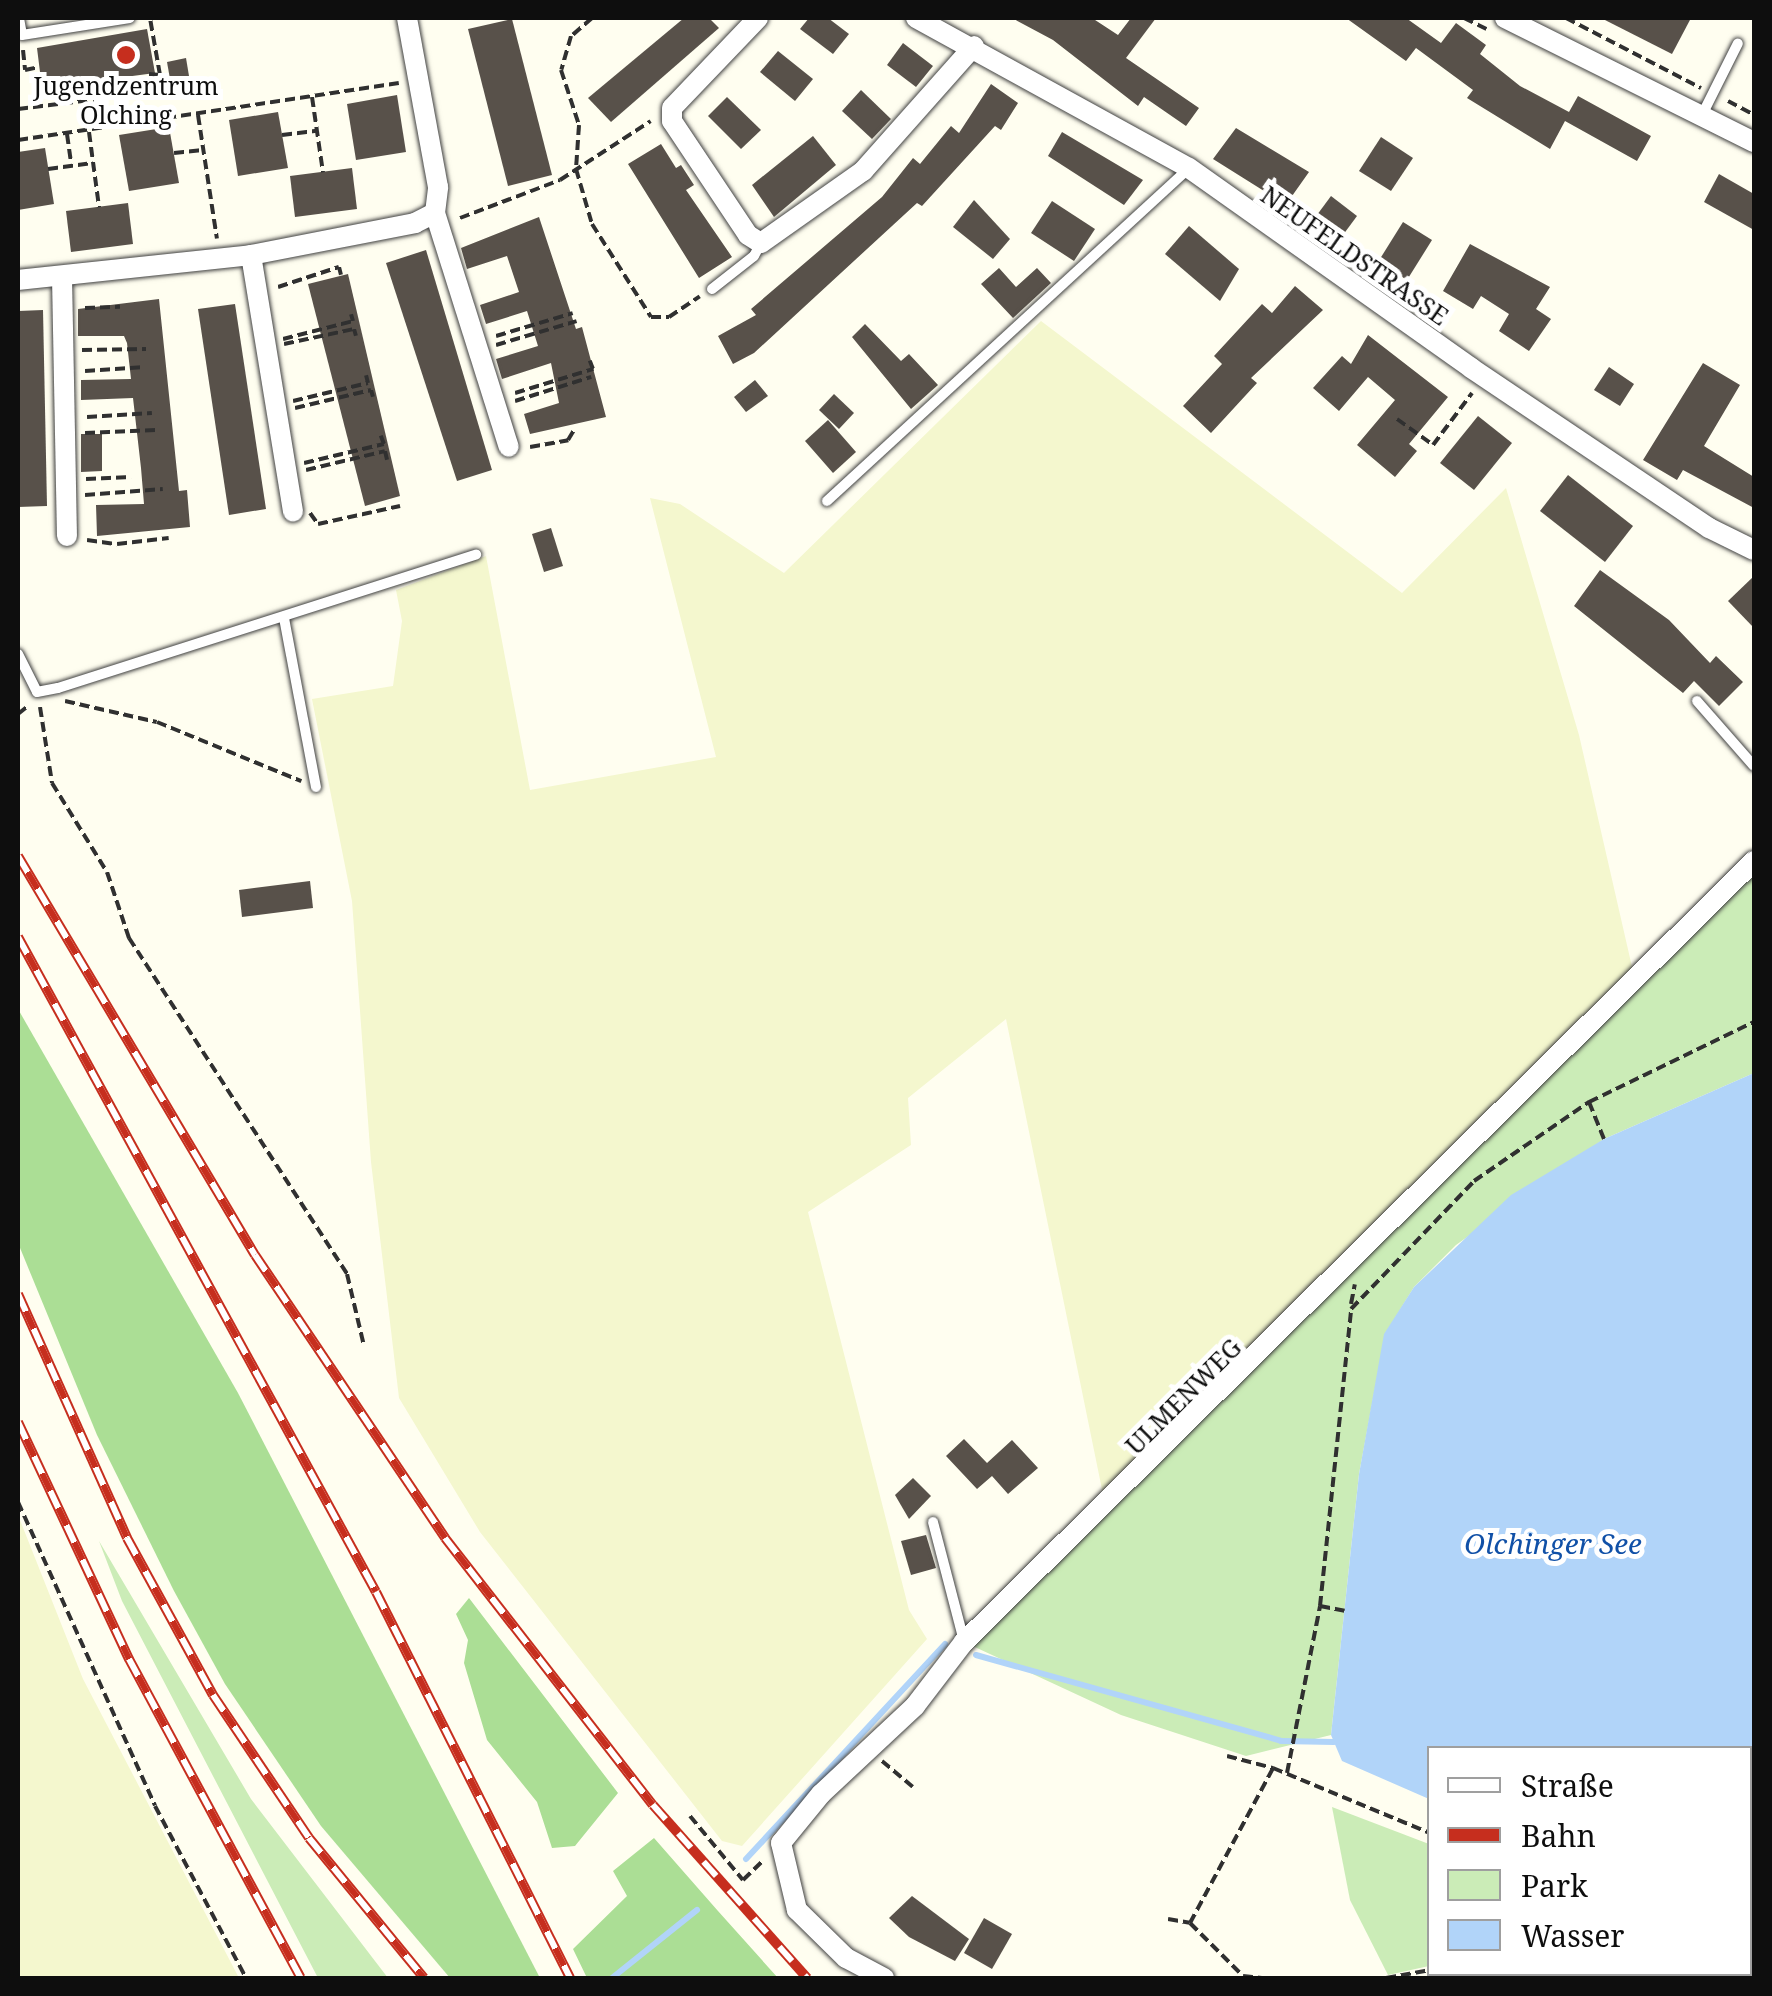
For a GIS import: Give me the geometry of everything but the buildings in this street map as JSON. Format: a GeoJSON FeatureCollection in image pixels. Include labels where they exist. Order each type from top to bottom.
{"type":"FeatureCollection","features":[{"type":"Feature","properties":{"kind":"street"},"geometry":{"type":"LineString","coordinates":[[407,18],[438,187],[436,214],[509,447]]}},
{"type":"Feature","properties":{"kind":"street"},"geometry":{"type":"LineString","coordinates":[[758,18],[672,108],[672,121],[748,235],[760,243],[863,171],[974,46]]}},
{"type":"Feature","properties":{"kind":"street","name":"NEUFELDSTRASSE"},"geometry":{"type":"LineString","coordinates":[[916,18],[974,46],[1189,168],[1484,377],[1708,528],[1754,550]]}},
{"type":"Feature","properties":{"kind":"street"},"geometry":{"type":"LineString","coordinates":[[1505,18],[1754,142]]}},
{"type":"Feature","properties":{"kind":"street"},"geometry":{"type":"LineString","coordinates":[[18,280],[251,254],[415,224],[436,214]]}},
{"type":"Feature","properties":{"kind":"street"},"geometry":{"type":"LineString","coordinates":[[251,254],[293,512]]}},
{"type":"Feature","properties":{"kind":"street"},"geometry":{"type":"LineString","coordinates":[[62,277],[68,536]]}},
{"type":"Feature","properties":{"kind":"street","name":"ULMENWEG"},"geometry":{"type":"LineString","coordinates":[[780,1844],[870,1750],[964,1642],[1754,861]]}},
{"type":"Feature","properties":{"kind":"street"},"geometry":{"type":"LineString","coordinates":[[780,1844],[797,1910],[846,1958],[884,1978]]}},
{"type":"Feature","properties":{"kind":"lane"},"geometry":{"type":"LineString","coordinates":[[19,18],[22,35],[130,18]]}},
{"type":"Feature","properties":{"kind":"lane"},"geometry":{"type":"LineString","coordinates":[[1702,115],[1738,42]]}},
{"type":"Feature","properties":{"kind":"lane"},"geometry":{"type":"LineString","coordinates":[[827,500],[1189,168]]}},
{"type":"Feature","properties":{"kind":"lane"},"geometry":{"type":"LineString","coordinates":[[712,289],[754,256],[760,243]]}},
{"type":"Feature","properties":{"kind":"lane"},"geometry":{"type":"LineString","coordinates":[[18,654],[36,692],[284,618],[476,555]]}},
{"type":"Feature","properties":{"kind":"lane"},"geometry":{"type":"LineString","coordinates":[[284,618],[316,787]]}},
{"type":"Feature","properties":{"kind":"lane"},"geometry":{"type":"LineString","coordinates":[[1697,701],[1754,766]]}},
{"type":"Feature","properties":{"kind":"lane"},"geometry":{"type":"LineString","coordinates":[[933,1522],[964,1642]]}},
{"type":"Feature","properties":{"kind":"path"},"geometry":{"type":"LineString","coordinates":[[149,74],[160,76],[150,18]]}},
{"type":"Feature","properties":{"kind":"path"},"geometry":{"type":"LineString","coordinates":[[592,18],[562,54],[579,125],[576,169],[592,224],[651,317],[669,317],[712,289]]}},
{"type":"Feature","properties":{"kind":"path"},"geometry":{"type":"LineString","coordinates":[[1566,18],[1754,115]]}},
{"type":"Feature","properties":{"kind":"path"},"geometry":{"type":"LineString","coordinates":[[22,35],[25,70],[39,67]]}},
{"type":"Feature","properties":{"kind":"path"},"geometry":{"type":"LineString","coordinates":[[18,140],[418,80]]}},
{"type":"Feature","properties":{"kind":"path"},"geometry":{"type":"LineString","coordinates":[[18,109],[163,91]]}},
{"type":"Feature","properties":{"kind":"path"},"geometry":{"type":"LineString","coordinates":[[312,97],[322,172]]}},
{"type":"Feature","properties":{"kind":"path"},"geometry":{"type":"LineString","coordinates":[[436,214],[462,218],[576,169],[672,108]]}},
{"type":"Feature","properties":{"kind":"path"},"geometry":{"type":"LineString","coordinates":[[198,115],[221,258]]}},
{"type":"Feature","properties":{"kind":"path"},"geometry":{"type":"LineString","coordinates":[[282,135],[317,131]]}},
{"type":"Feature","properties":{"kind":"path"},"geometry":{"type":"LineString","coordinates":[[89,132],[99,207]]}},
{"type":"Feature","properties":{"kind":"path"},"geometry":{"type":"LineString","coordinates":[[67,134],[71,166]]}},
{"type":"Feature","properties":{"kind":"path"},"geometry":{"type":"LineString","coordinates":[[174,154],[203,150]]}},
{"type":"Feature","properties":{"kind":"path"},"geometry":{"type":"LineString","coordinates":[[48,170],[93,163]]}},
{"type":"Feature","properties":{"kind":"path"},"geometry":{"type":"LineString","coordinates":[[255,291],[339,267],[341,275]]}},
{"type":"Feature","properties":{"kind":"path"},"geometry":{"type":"LineString","coordinates":[[62,309],[120,308]]}},
{"type":"Feature","properties":{"kind":"path"},"geometry":{"type":"LineString","coordinates":[[477,346],[573,313]]}},
{"type":"Feature","properties":{"kind":"path"},"geometry":{"type":"LineString","coordinates":[[266,345],[353,321],[351,314]]}},
{"type":"Feature","properties":{"kind":"path"},"geometry":{"type":"LineString","coordinates":[[477,346],[577,321]]}},
{"type":"Feature","properties":{"kind":"path"},"geometry":{"type":"LineString","coordinates":[[266,345],[354,328],[356,336]]}},
{"type":"Feature","properties":{"kind":"path"},"geometry":{"type":"LineString","coordinates":[[63,350],[146,349]]}},
{"type":"Feature","properties":{"kind":"path"},"geometry":{"type":"LineString","coordinates":[[495,403],[593,368],[590,361]]}},
{"type":"Feature","properties":{"kind":"path"},"geometry":{"type":"LineString","coordinates":[[64,373],[145,367]]}},
{"type":"Feature","properties":{"kind":"path"},"geometry":{"type":"LineString","coordinates":[[278,408],[368,383],[366,375]]}},
{"type":"Feature","properties":{"kind":"path"},"geometry":{"type":"LineString","coordinates":[[495,403],[591,377]]}},
{"type":"Feature","properties":{"kind":"path"},"geometry":{"type":"LineString","coordinates":[[1397,418],[1433,445],[1484,377]]}},
{"type":"Feature","properties":{"kind":"path"},"geometry":{"type":"LineString","coordinates":[[278,408],[371,390],[373,397]]}},
{"type":"Feature","properties":{"kind":"path"},"geometry":{"type":"LineString","coordinates":[[64,426],[152,413]]}},
{"type":"Feature","properties":{"kind":"path"},"geometry":{"type":"LineString","coordinates":[[64,426],[156,430]]}},
{"type":"Feature","properties":{"kind":"path"},"geometry":{"type":"LineString","coordinates":[[509,447],[544,448],[574,430]]}},
{"type":"Feature","properties":{"kind":"path"},"geometry":{"type":"LineString","coordinates":[[286,469],[384,444],[381,436]]}},
{"type":"Feature","properties":{"kind":"path"},"geometry":{"type":"LineString","coordinates":[[286,469],[385,451],[388,460]]}},
{"type":"Feature","properties":{"kind":"path"},"geometry":{"type":"LineString","coordinates":[[66,488],[131,476]]}},
{"type":"Feature","properties":{"kind":"path"},"geometry":{"type":"LineString","coordinates":[[66,488],[162,489]]}},
{"type":"Feature","properties":{"kind":"path"},"geometry":{"type":"LineString","coordinates":[[293,512],[316,514],[318,524],[400,506]]}},
{"type":"Feature","properties":{"kind":"path"},"geometry":{"type":"LineString","coordinates":[[68,536],[117,544],[169,538]]}},
{"type":"Feature","properties":{"kind":"path"},"geometry":{"type":"LineString","coordinates":[[316,787],[156,722],[89,711],[36,692],[52,783],[107,872],[129,938],[347,1274],[364,1346]]}},
{"type":"Feature","properties":{"kind":"path"},"geometry":{"type":"LineString","coordinates":[[1287,1773],[1304,1708],[1320,1606],[1350,1309],[1474,1181],[1590,1102],[1754,1022]]}},
{"type":"Feature","properties":{"kind":"path"},"geometry":{"type":"LineString","coordinates":[[1590,1102],[1604,1139]]}},
{"type":"Feature","properties":{"kind":"path"},"geometry":{"type":"LineString","coordinates":[[18,1502],[155,1806],[246,1978]]}},
{"type":"Feature","properties":{"kind":"path"},"geometry":{"type":"LineString","coordinates":[[1320,1606],[1344,1611]]}},
{"type":"Feature","properties":{"kind":"path"},"geometry":{"type":"LineString","coordinates":[[870,1750],[913,1787]]}},
{"type":"Feature","properties":{"kind":"path"},"geometry":{"type":"LineString","coordinates":[[1226,1756],[1287,1773],[1427,1832]]}},
{"type":"Feature","properties":{"kind":"path"},"geometry":{"type":"LineString","coordinates":[[1190,1923],[1273,1768]]}},
{"type":"Feature","properties":{"kind":"path"},"geometry":{"type":"LineString","coordinates":[[690,1816],[743,1880],[780,1844]]}},
{"type":"Feature","properties":{"kind":"path"},"geometry":{"type":"LineString","coordinates":[[1168,1919],[1190,1923],[1243,1976],[1262,1978]]}},
{"type":"Feature","properties":{"kind":"path"},"geometry":{"type":"LineString","coordinates":[[1386,1978],[1427,1971]]}},
{"type":"Feature","properties":{"kind":"green space"},"geometry":{"type":"Polygon","coordinates":[[[1041,321],[1402,593],[1506,488],[1579,735],[1635,980],[1106,1509],[1006,1019],[908,1098],[911,1145],[808,1212],[909,1610],[927,1639],[742,1846],[722,1841],[480,1532],[399,1398],[371,1162],[352,901],[312,699],[393,686],[402,621],[396,590],[486,556],[530,790],[716,757],[650,498],[680,504],[784,573],[1041,321]]]}},
{"type":"Feature","properties":{"kind":"green space"},"geometry":{"type":"Polygon","coordinates":[[[1754,861],[1754,1073],[1604,1139],[1456,1245],[1414,1287],[1385,1334],[1359,1474],[1331,1735],[1246,1756],[1121,1715],[964,1642],[1754,861]]]}},
{"type":"Feature","properties":{"kind":"green space"},"geometry":{"type":"Polygon","coordinates":[[[18,1009],[238,1393],[540,1978],[450,1978],[321,1826],[225,1684],[174,1591],[97,1435],[18,1243],[18,1009]]]}},
{"type":"Feature","properties":{"kind":"green space"},"geometry":{"type":"Polygon","coordinates":[[[18,1515],[83,1679],[239,1978],[18,1978],[18,1515]]]}},
{"type":"Feature","properties":{"kind":"green space"},"geometry":{"type":"Polygon","coordinates":[[[99,1541],[251,1799],[388,1978],[318,1978],[122,1601],[99,1541]]]}},
{"type":"Feature","properties":{"kind":"green space"},"geometry":{"type":"Polygon","coordinates":[[[469,1598],[618,1793],[575,1846],[552,1848],[537,1802],[487,1740],[464,1663],[468,1640],[456,1614],[469,1598]]]}},
{"type":"Feature","properties":{"kind":"green space"},"geometry":{"type":"Polygon","coordinates":[[[1332,1807],[1427,1843],[1427,1966],[1388,1975],[1350,1900],[1332,1807]]]}},
{"type":"Feature","properties":{"kind":"green space"},"geometry":{"type":"Polygon","coordinates":[[[654,1838],[778,1978],[587,1978],[573,1949],[627,1896],[613,1871],[654,1838]]]}},
{"type":"Feature","properties":{"kind":"green space"},"geometry":{"type":"Polygon","coordinates":[[[1752,1972],[1754,1978],[1409,1978],[1752,1976],[1752,1972]]]}},
{"type":"Feature","properties":{"kind":"water","name":"Olchinger See"},"geometry":{"type":"Polygon","coordinates":[[[1754,1073],[1754,1938],[1752,1746],[1427,1746],[1427,1798],[1342,1761],[1331,1735],[1359,1474],[1384,1334],[1414,1287],[1511,1195],[1604,1139],[1754,1073]]]}},
{"type":"Feature","properties":{"kind":"waterway"},"geometry":{"type":"LineString","coordinates":[[746,1859],[945,1644]]}},
{"type":"Feature","properties":{"kind":"waterway"},"geometry":{"type":"LineString","coordinates":[[976,1655],[1281,1741],[1334,1742]]}},
{"type":"Feature","properties":{"kind":"waterway"},"geometry":{"type":"LineString","coordinates":[[612,1978],[697,1910]]}},
{"type":"Feature","properties":{"kind":"railway"},"geometry":{"type":"LineString","coordinates":[[18,856],[255,1255],[445,1538],[653,1805],[807,1978]]}},
{"type":"Feature","properties":{"kind":"railway"},"geometry":{"type":"LineString","coordinates":[[18,937],[376,1592],[570,1978]]}},
{"type":"Feature","properties":{"kind":"railway"},"geometry":{"type":"LineString","coordinates":[[18,1294],[127,1538],[213,1695],[309,1838],[424,1978]]}},
{"type":"Feature","properties":{"kind":"railway"},"geometry":{"type":"LineString","coordinates":[[18,1422],[129,1659],[301,1978]]}},
{"type":"Feature","properties":{"kind":"place","name":"Jugendzentrum Olching"},"geometry":{"type":"Point","coordinates":[126,55]}}]}
